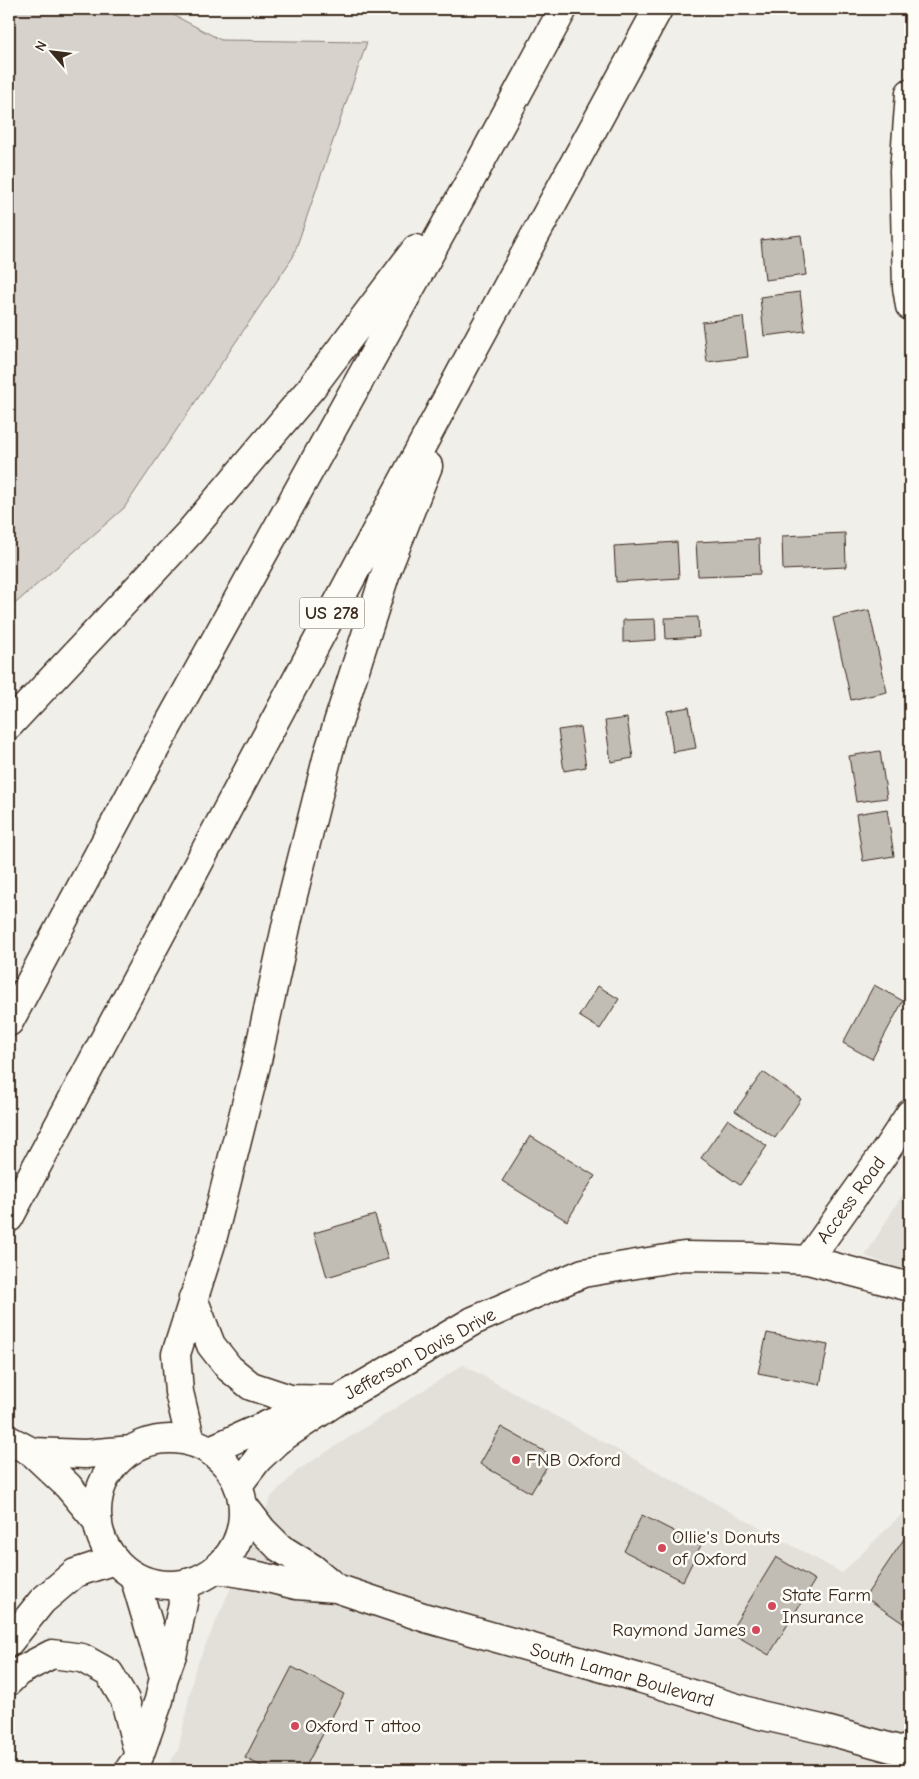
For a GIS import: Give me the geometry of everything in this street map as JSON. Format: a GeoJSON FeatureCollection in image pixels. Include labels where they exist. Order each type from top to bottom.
{"type":"FeatureCollection","features":[{"type":"Feature","properties":{"kind":"main road"},"geometry":{"type":"LineString","coordinates":[[9,1022],[150,758],[476,170],[563,9]]}},
{"type":"Feature","properties":{"kind":"main road","name":"US 278"},"geometry":{"type":"LineString","coordinates":[[9,1218],[474,348],[658,9]]}},
{"type":"Feature","properties":{"kind":"main road"},"geometry":{"type":"LineString","coordinates":[[910,93],[904,171],[907,287],[910,306]]}},
{"type":"Feature","properties":{"kind":"main road"},"geometry":{"type":"LineString","coordinates":[[9,725],[189,533],[312,387],[476,170]]}},
{"type":"Feature","properties":{"kind":"main road"},"geometry":{"type":"LineString","coordinates":[[200,1446],[179,1392],[176,1354],[211,1244],[256,1065],[293,895],[329,751],[387,569],[474,348]]}},
{"type":"Feature","properties":{"kind":"main road","name":"Access Road"},"geometry":{"type":"LineString","coordinates":[[808,1260],[910,1114]]}},
{"type":"Feature","properties":{"kind":"main road","name":"Jefferson Davis Drive"},"geometry":{"type":"LineString","coordinates":[[240,1495],[258,1459],[278,1440],[338,1400],[473,1321],[583,1273],[684,1256],[808,1260],[910,1287]]}},
{"type":"Feature","properties":{"kind":"main road"},"geometry":{"type":"LineString","coordinates":[[193,1298],[211,1345],[228,1368],[251,1386],[290,1399],[338,1400]]}},
{"type":"Feature","properties":{"kind":"main road","name":"Jefferson Davis Drive"},"geometry":{"type":"LineString","coordinates":[[200,1446],[237,1440],[275,1421],[338,1400]]}},
{"type":"Feature","properties":{"kind":"main road"},"geometry":{"type":"LineString","coordinates":[[9,1642],[42,1601],[74,1573],[124,1568],[151,1583],[169,1586],[202,1578],[216,1569],[232,1551],[241,1529],[240,1495],[227,1465],[200,1446],[171,1439],[150,1442],[132,1450],[116,1464],[104,1481],[98,1501],[98,1522],[103,1542],[124,1568],[164,1677]]}},
{"type":"Feature","properties":{"kind":"main road"},"geometry":{"type":"LineString","coordinates":[[20,1446],[85,1454],[132,1450]]}},
{"type":"Feature","properties":{"kind":"main road"},"geometry":{"type":"LineString","coordinates":[[20,1446],[68,1486],[98,1522]]}},
{"type":"Feature","properties":{"kind":"main road","name":"South Lamar Boulevard"},"geometry":{"type":"LineString","coordinates":[[240,1495],[262,1530],[280,1548],[312,1568],[336,1588]]}},
{"type":"Feature","properties":{"kind":"main road","name":"South Lamar Boulevard"},"geometry":{"type":"LineString","coordinates":[[216,1569],[259,1576],[296,1585],[336,1588],[426,1618],[639,1678],[760,1715],[826,1730],[910,1753]]}},
{"type":"Feature","properties":{"kind":"main road"},"geometry":{"type":"LineString","coordinates":[[134,1763],[159,1700],[164,1677],[173,1652],[186,1583]]}},
{"type":"Feature","properties":{"kind":"main road"},"geometry":{"type":"LineString","coordinates":[[9,1681],[18,1672],[52,1654],[82,1658],[109,1673],[125,1700],[134,1763]]}},
{"type":"Feature","properties":{"kind":"shaded area"},"geometry":{"type":"Polygon","coordinates":[[[9,9],[162,9],[221,40],[367,42],[293,257],[124,508],[9,609],[9,9]]]}},
{"type":"Feature","properties":{"kind":"shaded area"},"geometry":{"type":"Polygon","coordinates":[[[910,1182],[910,1272],[865,1256],[910,1182]]]}},
{"type":"Feature","properties":{"kind":"shaded area"},"geometry":{"type":"Polygon","coordinates":[[[463,1365],[842,1573],[910,1506],[910,1770],[164,1770],[178,1751],[195,1669],[271,1497],[298,1470],[463,1365]]]}},
{"type":"Feature","properties":{"kind":"building"},"geometry":{"type":"Polygon","coordinates":[[[801,235],[806,275],[765,280],[761,240],[801,235]]]}},
{"type":"Feature","properties":{"kind":"building"},"geometry":{"type":"Polygon","coordinates":[[[800,292],[805,331],[764,336],[760,297],[800,292]]]}},
{"type":"Feature","properties":{"kind":"building"},"geometry":{"type":"Polygon","coordinates":[[[743,317],[748,357],[707,362],[702,322],[743,317]]]}},
{"type":"Feature","properties":{"kind":"building"},"geometry":{"type":"Polygon","coordinates":[[[845,533],[846,567],[783,570],[782,536],[845,533]]]}},
{"type":"Feature","properties":{"kind":"building"},"geometry":{"type":"Polygon","coordinates":[[[759,539],[760,574],[698,576],[696,542],[759,539]]]}},
{"type":"Feature","properties":{"kind":"building"},"geometry":{"type":"Polygon","coordinates":[[[677,542],[679,578],[616,582],[614,546],[677,542]]]}},
{"type":"Feature","properties":{"kind":"building"},"geometry":{"type":"Polygon","coordinates":[[[869,610],[887,692],[851,700],[833,618],[869,610]]]}},
{"type":"Feature","properties":{"kind":"building"},"geometry":{"type":"Polygon","coordinates":[[[698,617],[699,637],[666,639],[665,618],[698,617]]]}},
{"type":"Feature","properties":{"kind":"building"},"geometry":{"type":"Polygon","coordinates":[[[655,619],[656,640],[623,642],[623,620],[655,619]]]}},
{"type":"Feature","properties":{"kind":"building"},"geometry":{"type":"Polygon","coordinates":[[[689,707],[696,748],[673,752],[667,711],[689,707]]]}},
{"type":"Feature","properties":{"kind":"building"},"geometry":{"type":"Polygon","coordinates":[[[627,718],[633,758],[611,762],[605,721],[627,718]]]}},
{"type":"Feature","properties":{"kind":"building"},"geometry":{"type":"Polygon","coordinates":[[[580,727],[586,767],[564,771],[558,730],[580,727]]]}},
{"type":"Feature","properties":{"kind":"building"},"geometry":{"type":"Polygon","coordinates":[[[880,751],[887,798],[856,802],[849,756],[880,751]]]}},
{"type":"Feature","properties":{"kind":"building"},"geometry":{"type":"Polygon","coordinates":[[[887,809],[894,856],[863,861],[856,814],[887,809]]]}},
{"type":"Feature","properties":{"kind":"building"},"geometry":{"type":"Polygon","coordinates":[[[874,985],[903,1001],[872,1059],[843,1043],[874,985]]]}},
{"type":"Feature","properties":{"kind":"building"},"geometry":{"type":"Polygon","coordinates":[[[598,986],[619,999],[600,1029],[579,1016],[598,986]]]}},
{"type":"Feature","properties":{"kind":"building"},"geometry":{"type":"Polygon","coordinates":[[[763,1072],[801,1099],[775,1138],[735,1111],[763,1072]]]}},
{"type":"Feature","properties":{"kind":"building"},"geometry":{"type":"Polygon","coordinates":[[[728,1119],[767,1146],[740,1185],[701,1158],[728,1119]]]}},
{"type":"Feature","properties":{"kind":"building"},"geometry":{"type":"Polygon","coordinates":[[[530,1136],[595,1176],[567,1221],[502,1181],[530,1136]]]}},
{"type":"Feature","properties":{"kind":"building"},"geometry":{"type":"Polygon","coordinates":[[[375,1215],[388,1259],[327,1277],[314,1233],[375,1215]]]}},
{"type":"Feature","properties":{"kind":"building"},"geometry":{"type":"Polygon","coordinates":[[[767,1333],[828,1345],[820,1385],[758,1373],[767,1333]]]}},
{"type":"Feature","properties":{"kind":"building","name":"FNB Oxford"},"geometry":{"type":"Polygon","coordinates":[[[501,1427],[553,1456],[531,1493],[480,1464],[501,1427]]]}},
{"type":"Feature","properties":{"kind":"building","name":"Ollie's Donuts of Oxford"},"geometry":{"type":"Polygon","coordinates":[[[642,1515],[701,1545],[683,1581],[624,1551],[642,1515]]]}},
{"type":"Feature","properties":{"kind":"building"},"geometry":{"type":"Polygon","coordinates":[[[910,1530],[910,1628],[865,1597],[910,1530]]]}},
{"type":"Feature","properties":{"kind":"building","name":"State Farm Insurance"},"geometry":{"type":"Polygon","coordinates":[[[776,1557],[815,1580],[769,1655],[730,1632],[776,1557]]]}},
{"type":"Feature","properties":{"kind":"building","name":"Oxford T attoo"},"geometry":{"type":"Polygon","coordinates":[[[292,1667],[344,1694],[304,1770],[269,1770],[245,1758],[292,1667]]]}},
{"type":"Feature","properties":{"kind":"place","name":"FNB Oxford"},"geometry":{"type":"Point","coordinates":[516,1460]}},
{"type":"Feature","properties":{"kind":"place","name":"Ollie's Donuts of Oxford"},"geometry":{"type":"Point","coordinates":[662,1548]}},
{"type":"Feature","properties":{"kind":"place","name":"State Farm Insurance"},"geometry":{"type":"Point","coordinates":[772,1606]}},
{"type":"Feature","properties":{"kind":"place","name":"Raymond James"},"geometry":{"type":"Point","coordinates":[756,1630]}},
{"type":"Feature","properties":{"kind":"place","name":"Oxford T attoo"},"geometry":{"type":"Point","coordinates":[295,1726]}}]}
